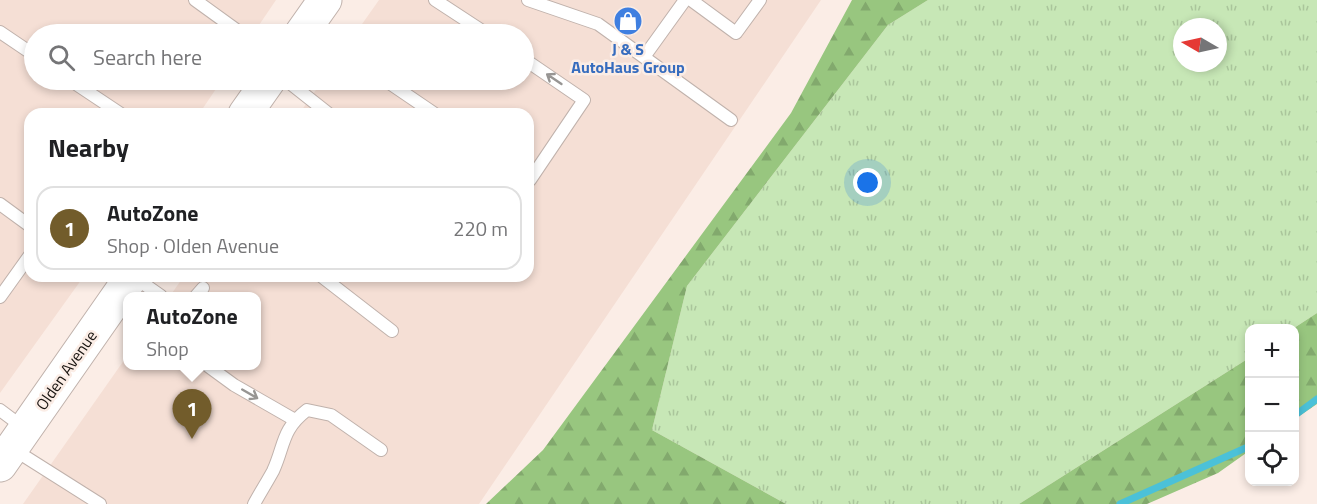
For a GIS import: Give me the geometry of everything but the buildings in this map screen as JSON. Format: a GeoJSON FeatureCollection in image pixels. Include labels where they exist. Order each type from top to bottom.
{"type":"FeatureCollection","features":[{"type":"Feature","properties":{"kind":"main road"},"geometry":{"type":"LineString","coordinates":[[249,108],[262,90]]}},
{"type":"Feature","properties":{"kind":"main road","name":"Olden Avenue"},"geometry":{"type":"LineString","coordinates":[[9,438],[128,282]]}},
{"type":"Feature","properties":{"kind":"lane"},"geometry":{"type":"LineString","coordinates":[[195,0],[228,24]]}},
{"type":"Feature","properties":{"kind":"lane"},"geometry":{"type":"LineString","coordinates":[[435,0],[472,24]]}},
{"type":"Feature","properties":{"kind":"lane"},"geometry":{"type":"LineString","coordinates":[[528,0],[598,24],[731,120]]}},
{"type":"Feature","properties":{"kind":"lane"},"geometry":{"type":"LineString","coordinates":[[644,57],[685,0]]}},
{"type":"Feature","properties":{"kind":"lane"},"geometry":{"type":"LineString","coordinates":[[691,0],[736,33],[760,0]]}},
{"type":"Feature","properties":{"kind":"lane"},"geometry":{"type":"LineString","coordinates":[[0,32],[24,49]]}},
{"type":"Feature","properties":{"kind":"lane"},"geometry":{"type":"LineString","coordinates":[[534,66],[584,100],[534,172]]}},
{"type":"Feature","properties":{"kind":"lane"},"geometry":{"type":"LineString","coordinates":[[85,90],[112,108]]}},
{"type":"Feature","properties":{"kind":"lane"},"geometry":{"type":"LineString","coordinates":[[299,90],[321,108]]}},
{"type":"Feature","properties":{"kind":"lane"},"geometry":{"type":"LineString","coordinates":[[400,90],[426,108]]}},
{"type":"Feature","properties":{"kind":"lane"},"geometry":{"type":"LineString","coordinates":[[0,204],[24,222]]}},
{"type":"Feature","properties":{"kind":"lane"},"geometry":{"type":"LineString","coordinates":[[0,297],[24,263]]}},
{"type":"Feature","properties":{"kind":"lane"},"geometry":{"type":"LineString","coordinates":[[141,282],[154,292]]}},
{"type":"Feature","properties":{"kind":"lane"},"geometry":{"type":"LineString","coordinates":[[329,282],[392,331]]}},
{"type":"Feature","properties":{"kind":"lane"},"geometry":{"type":"LineString","coordinates":[[213,370],[234,385],[295,420]]}},
{"type":"Feature","properties":{"kind":"lane"},"geometry":{"type":"LineString","coordinates":[[254,504],[274,469],[281,442],[295,420],[307,410],[331,414],[381,450]]}},
{"type":"Feature","properties":{"kind":"lane"},"geometry":{"type":"LineString","coordinates":[[9,438],[100,504]]}},
{"type":"Feature","properties":{"kind":"shaded area"},"geometry":{"type":"Polygon","coordinates":[[[0,0],[276,0],[260,24],[24,24],[24,90],[215,90],[203,108],[24,108],[24,282],[80,282],[0,393],[0,0]]]}},
{"type":"Feature","properties":{"kind":"shaded area"},"geometry":{"type":"Polygon","coordinates":[[[379,0],[821,0],[479,504],[23,504],[123,362],[123,370],[261,370],[261,292],[173,292],[180,282],[534,282],[534,108],[303,108],[316,90],[534,90],[534,24],[362,24],[379,0]]]}},
{"type":"Feature","properties":{"kind":"green space"},"geometry":{"type":"Polygon","coordinates":[[[852,0],[928,0],[888,25],[687,286],[652,430],[786,504],[486,504],[543,450],[791,113],[852,0]]]}},
{"type":"Feature","properties":{"kind":"green space"},"geometry":{"type":"Polygon","coordinates":[[[928,0],[1317,0],[1317,313],[1299,325],[1245,324],[1245,361],[1019,504],[786,504],[652,430],[687,286],[888,25],[928,0]]]}},
{"type":"Feature","properties":{"kind":"green space"},"geometry":{"type":"Polygon","coordinates":[[[1317,313],[1317,404],[1299,416],[1299,378],[1299,325],[1317,313]]]}},
{"type":"Feature","properties":{"kind":"green space"},"geometry":{"type":"Polygon","coordinates":[[[1245,361],[1245,454],[1218,473],[1147,504],[1019,504],[1245,361]]]}},
{"type":"Feature","properties":{"kind":"waterway"},"geometry":{"type":"LineString","coordinates":[[1299,412],[1317,399]]}},
{"type":"Feature","properties":{"kind":"waterway"},"geometry":{"type":"LineString","coordinates":[[1120,504],[1245,448]]}},
{"type":"Feature","properties":{"kind":"place","name":"J & S AutoHaus Group"},"geometry":{"type":"Point","coordinates":[628,21]}},
{"type":"Feature","properties":{"kind":"place","name":"AutoZone"},"geometry":{"type":"Point","coordinates":[192,439]}}]}
